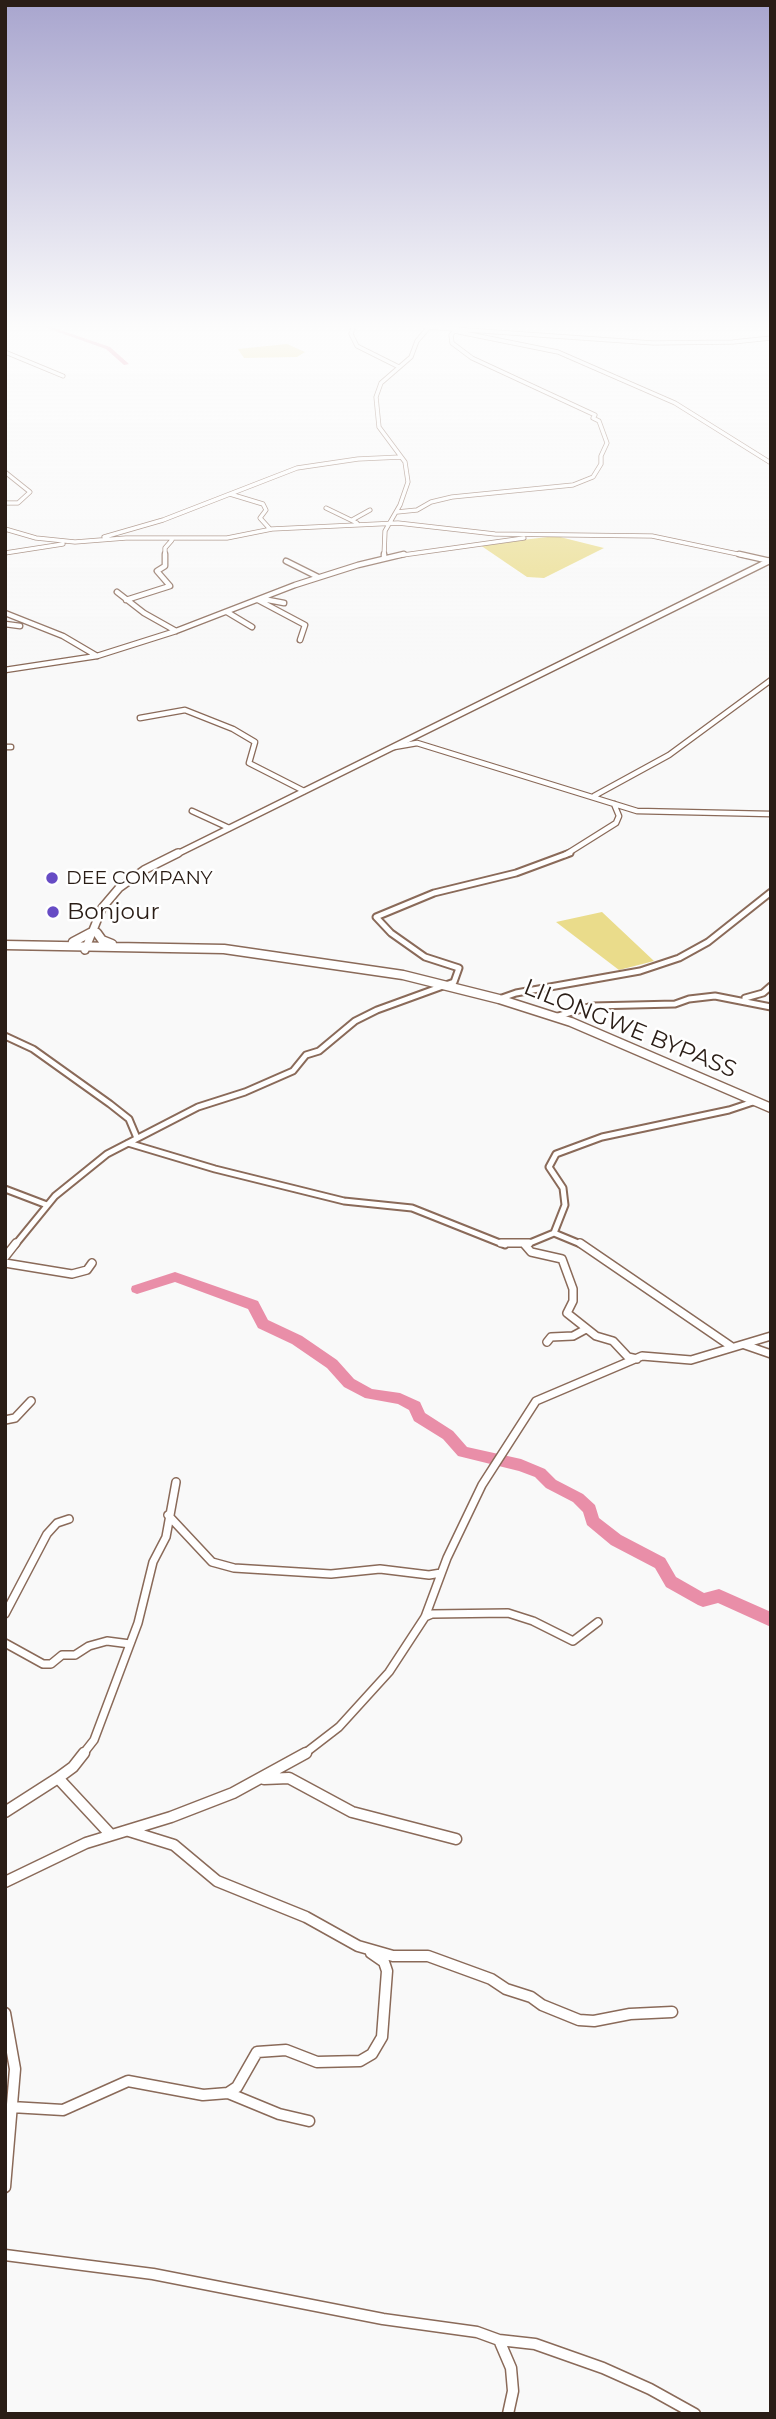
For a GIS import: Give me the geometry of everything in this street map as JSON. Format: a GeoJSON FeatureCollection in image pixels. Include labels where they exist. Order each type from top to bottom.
{"type":"FeatureCollection","features":[{"type":"Feature","properties":{"kind":"main road"},"geometry":{"type":"LineString","coordinates":[[90,947],[102,908],[119,888],[134,876],[770,561]]}},
{"type":"Feature","properties":{"kind":"main road"},"geometry":{"type":"LineString","coordinates":[[51,944],[73,942],[94,933]]}},
{"type":"Feature","properties":{"kind":"main road"},"geometry":{"type":"LineString","coordinates":[[94,933],[105,942],[117,945]]}},
{"type":"Feature","properties":{"kind":"main road","name":"LILONGWE BYPASS"},"geometry":{"type":"LineString","coordinates":[[5,947],[51,944],[267,955]]}},
{"type":"Feature","properties":{"kind":"main road","name":"LILONGWE BYPASS"},"geometry":{"type":"LineString","coordinates":[[5,947],[117,945],[214,948],[359,967],[447,985],[555,1017],[616,1040],[771,1108]]}},
{"type":"Feature","properties":{"kind":"street"},"geometry":{"type":"LineString","coordinates":[[384,558],[385,531],[397,512],[408,482],[407,466],[388,440]]}},
{"type":"Feature","properties":{"kind":"street"},"geometry":{"type":"LineString","coordinates":[[397,512],[417,510],[431,502],[452,497],[573,485],[593,477],[601,464],[606,440]]}},
{"type":"Feature","properties":{"kind":"street"},"geometry":{"type":"LineString","coordinates":[[734,440],[771,463]]}},
{"type":"Feature","properties":{"kind":"street"},"geometry":{"type":"LineString","coordinates":[[90,541],[163,520],[297,468],[358,459],[401,457]]}},
{"type":"Feature","properties":{"kind":"street"},"geometry":{"type":"LineString","coordinates":[[5,471],[30,492],[18,503],[5,503]]}},
{"type":"Feature","properties":{"kind":"street"},"geometry":{"type":"LineString","coordinates":[[229,494],[259,501],[265,510],[260,519],[270,529]]}},
{"type":"Feature","properties":{"kind":"street"},"geometry":{"type":"LineString","coordinates":[[326,508],[359,523]]}},
{"type":"Feature","properties":{"kind":"street"},"geometry":{"type":"LineString","coordinates":[[352,520],[370,510]]}},
{"type":"Feature","properties":{"kind":"street"},"geometry":{"type":"LineString","coordinates":[[5,553],[75,542],[126,538],[172,540],[233,537],[270,529],[390,523],[495,534],[661,538],[770,561]]}},
{"type":"Feature","properties":{"kind":"street"},"geometry":{"type":"LineString","coordinates":[[5,529],[36,538],[75,542]]}},
{"type":"Feature","properties":{"kind":"street"},"geometry":{"type":"LineString","coordinates":[[5,670],[97,656],[176,631],[318,577],[384,558],[561,534]]}},
{"type":"Feature","properties":{"kind":"street"},"geometry":{"type":"LineString","coordinates":[[126,600],[170,586],[157,571],[165,566],[165,548],[172,540]]}},
{"type":"Feature","properties":{"kind":"street"},"geometry":{"type":"LineString","coordinates":[[286,561],[318,577]]}},
{"type":"Feature","properties":{"kind":"street"},"geometry":{"type":"LineString","coordinates":[[117,592],[176,631]]}},
{"type":"Feature","properties":{"kind":"street"},"geometry":{"type":"LineString","coordinates":[[260,599],[284,603]]}},
{"type":"Feature","properties":{"kind":"street"},"geometry":{"type":"LineString","coordinates":[[260,599],[306,625],[300,640]]}},
{"type":"Feature","properties":{"kind":"street"},"geometry":{"type":"LineString","coordinates":[[227,612],[252,627]]}},
{"type":"Feature","properties":{"kind":"street"},"geometry":{"type":"LineString","coordinates":[[5,613],[57,633],[97,656]]}},
{"type":"Feature","properties":{"kind":"street"},"geometry":{"type":"LineString","coordinates":[[5,624],[20,626]]}},
{"type":"Feature","properties":{"kind":"street"},"geometry":{"type":"LineString","coordinates":[[594,796],[668,755],[771,680]]}},
{"type":"Feature","properties":{"kind":"street"},"geometry":{"type":"LineString","coordinates":[[140,718],[185,710],[233,729],[256,742],[249,762],[304,791]]}},
{"type":"Feature","properties":{"kind":"street"},"geometry":{"type":"LineString","coordinates":[[416,743],[430,728]]}},
{"type":"Feature","properties":{"kind":"street"},"geometry":{"type":"LineString","coordinates":[[393,747],[416,743],[648,812],[771,814]]}},
{"type":"Feature","properties":{"kind":"street"},"geometry":{"type":"LineString","coordinates":[[5,1257],[47,1205],[94,1162],[198,1107],[245,1092],[293,1071],[306,1055],[319,1051],[362,1017],[390,1004],[454,982],[459,968],[431,960],[415,951],[391,933],[376,917],[435,893],[516,873],[573,852],[616,823],[619,816],[614,804]]}},
{"type":"Feature","properties":{"kind":"street"},"geometry":{"type":"LineString","coordinates":[[192,811],[229,828]]}},
{"type":"Feature","properties":{"kind":"street"},"geometry":{"type":"LineString","coordinates":[[499,999],[640,971],[679,958],[708,942],[771,892]]}},
{"type":"Feature","properties":{"kind":"street"},"geometry":{"type":"LineString","coordinates":[[738,999],[756,996],[771,986]]}},
{"type":"Feature","properties":{"kind":"street"},"geometry":{"type":"LineString","coordinates":[[555,1017],[592,1006],[664,1005],[716,996],[771,1007]]}},
{"type":"Feature","properties":{"kind":"street"},"geometry":{"type":"LineString","coordinates":[[5,1036],[33,1049],[120,1111],[129,1119],[137,1138]]}},
{"type":"Feature","properties":{"kind":"street"},"geometry":{"type":"LineString","coordinates":[[128,1143],[215,1169],[344,1201],[412,1208],[491,1241],[505,1245],[526,1245],[554,1233],[565,1205],[564,1188],[549,1167],[556,1154],[602,1137],[729,1110],[756,1101]]}},
{"type":"Feature","properties":{"kind":"street"},"geometry":{"type":"LineString","coordinates":[[5,1189],[47,1205]]}},
{"type":"Feature","properties":{"kind":"street"},"geometry":{"type":"LineString","coordinates":[[554,1233],[585,1246],[732,1347]]}},
{"type":"Feature","properties":{"kind":"street"},"geometry":{"type":"LineString","coordinates":[[526,1245],[531,1252],[562,1259],[573,1289],[573,1301],[567,1313],[596,1336],[613,1341],[628,1357],[636,1359]]}},
{"type":"Feature","properties":{"kind":"street"},"geometry":{"type":"LineString","coordinates":[[5,1263],[72,1274],[87,1270],[92,1263]]}},
{"type":"Feature","properties":{"kind":"street"},"geometry":{"type":"LineString","coordinates":[[547,1342],[551,1337],[573,1336],[586,1329]]}},
{"type":"Feature","properties":{"kind":"street"},"geometry":{"type":"LineString","coordinates":[[5,1882],[68,1850],[171,1817],[263,1779],[318,1745],[355,1711],[389,1672],[425,1617],[441,1573],[482,1485],[536,1401],[636,1359],[649,1356],[691,1360],[771,1336]]}},
{"type":"Feature","properties":{"kind":"street"},"geometry":{"type":"LineString","coordinates":[[743,1344],[771,1354]]}},
{"type":"Feature","properties":{"kind":"street"},"geometry":{"type":"LineString","coordinates":[[5,1420],[15,1418],[31,1401]]}},
{"type":"Feature","properties":{"kind":"street"},"geometry":{"type":"LineString","coordinates":[[5,1812],[73,1767],[94,1740],[130,1644],[153,1562],[166,1537],[168,1515],[177,1489],[176,1482]]}},
{"type":"Feature","properties":{"kind":"street"},"geometry":{"type":"LineString","coordinates":[[168,1515],[212,1562],[234,1568],[331,1574],[380,1569],[429,1575],[441,1573]]}},
{"type":"Feature","properties":{"kind":"street"},"geometry":{"type":"LineString","coordinates":[[5,1614],[47,1534],[57,1523],[69,1519]]}},
{"type":"Feature","properties":{"kind":"street"},"geometry":{"type":"LineString","coordinates":[[425,1617],[443,1614],[508,1613],[533,1620],[573,1641],[598,1622]]}},
{"type":"Feature","properties":{"kind":"street"},"geometry":{"type":"LineString","coordinates":[[5,1643],[43,1664],[51,1664],[62,1655],[75,1655],[89,1646],[107,1641],[130,1644]]}},
{"type":"Feature","properties":{"kind":"street"},"geometry":{"type":"LineString","coordinates":[[58,1778],[111,1835]]}},
{"type":"Feature","properties":{"kind":"street"},"geometry":{"type":"LineString","coordinates":[[263,1779],[289,1778],[352,1812],[456,1839]]}},
{"type":"Feature","properties":{"kind":"street"},"geometry":{"type":"LineString","coordinates":[[126,1830],[174,1845],[217,1881],[254,1899],[306,1917],[381,1958],[387,1971],[382,2037],[372,2054],[360,2061],[317,2062],[286,2050],[257,2052],[237,2088],[229,2093]]}},
{"type":"Feature","properties":{"kind":"street"},"geometry":{"type":"LineString","coordinates":[[358,1946],[393,1956],[428,1955],[491,1979],[506,1989],[531,1997],[541,2005],[579,2020],[594,2021],[630,2014],[672,2012]]}},
{"type":"Feature","properties":{"kind":"street"},"geometry":{"type":"LineString","coordinates":[[5,2013],[15,2068],[8,2118],[5,2186]]}},
{"type":"Feature","properties":{"kind":"street"},"geometry":{"type":"LineString","coordinates":[[11,2107],[63,2110],[128,2081],[203,2095],[229,2093],[279,2114],[309,2121]]}},
{"type":"Feature","properties":{"kind":"street"},"geometry":{"type":"LineString","coordinates":[[5,2255],[153,2274],[383,2319],[429,2323],[477,2332],[499,2340],[535,2344],[603,2368],[695,2414]]}},
{"type":"Feature","properties":{"kind":"street"},"geometry":{"type":"LineString","coordinates":[[499,2340],[511,2368],[513,2391],[508,2414]]}},
{"type":"Feature","properties":{"kind":"shaded area"},"geometry":{"type":"Polygon","coordinates":[[[556,536],[604,548],[544,578],[527,577],[480,545],[556,536]]]}},
{"type":"Feature","properties":{"kind":"shaded area"},"geometry":{"type":"Polygon","coordinates":[[[602,912],[654,961],[619,970],[556,922],[602,912]]]}},
{"type":"Feature","properties":{"kind":"waterway"},"geometry":{"type":"LineString","coordinates":[[137,1289],[175,1277],[253,1305],[263,1324],[297,1340],[332,1364],[349,1383],[370,1394],[400,1399],[415,1406],[419,1417],[448,1435],[463,1452],[496,1460]]}},
{"type":"Feature","properties":{"kind":"waterway"},"geometry":{"type":"LineString","coordinates":[[501,1461],[540,1473],[551,1484],[578,1498],[590,1509],[592,1521],[616,1540],[660,1563],[671,1582],[703,1600],[719,1596],[771,1620]]}},
{"type":"Feature","properties":{"kind":"place","name":"DEE COMPANY"},"geometry":{"type":"Point","coordinates":[52,878]}},
{"type":"Feature","properties":{"kind":"place","name":"Bonjour"},"geometry":{"type":"Point","coordinates":[53,912]}}]}
